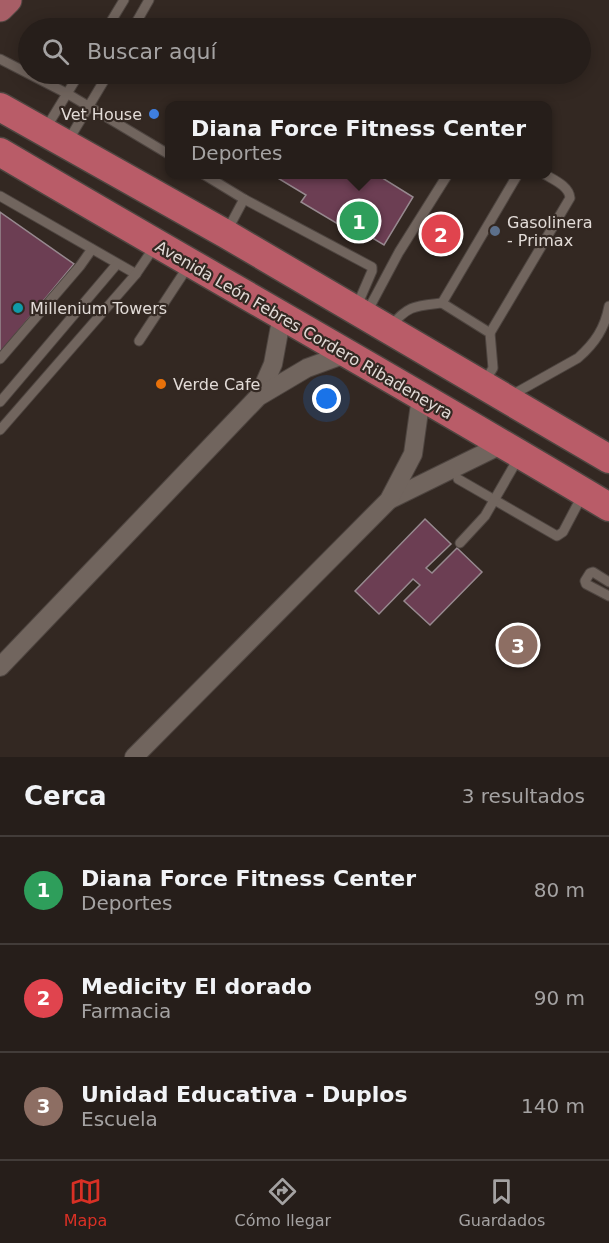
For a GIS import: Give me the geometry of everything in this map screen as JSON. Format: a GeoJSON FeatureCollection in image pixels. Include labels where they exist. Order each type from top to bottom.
{"type":"FeatureCollection","features":[{"type":"Feature","properties":{"kind":"highway"},"geometry":{"type":"LineString","coordinates":[[0,107],[226,234],[609,459]]}},
{"type":"Feature","properties":{"kind":"highway","name":"Avenida León Febres Cordero Ribadeneyra"},"geometry":{"type":"LineString","coordinates":[[0,152],[609,507]]}},
{"type":"Feature","properties":{"kind":"main road"},"geometry":{"type":"LineString","coordinates":[[0,8],[8,0]]}},
{"type":"Feature","properties":{"kind":"street"},"geometry":{"type":"LineString","coordinates":[[258,397],[273,364],[282,315]]}},
{"type":"Feature","properties":{"kind":"street"},"geometry":{"type":"LineString","coordinates":[[0,667],[258,397],[307,368],[348,353]]}},
{"type":"Feature","properties":{"kind":"street"},"geometry":{"type":"LineString","coordinates":[[134,757],[155,750],[389,500],[413,454],[421,397]]}},
{"type":"Feature","properties":{"kind":"street"},"geometry":{"type":"LineString","coordinates":[[389,500],[512,449]]}},
{"type":"Feature","properties":{"kind":"lane"},"geometry":{"type":"LineString","coordinates":[[113,18],[124,0]]}},
{"type":"Feature","properties":{"kind":"lane"},"geometry":{"type":"LineString","coordinates":[[139,18],[149,0]]}},
{"type":"Feature","properties":{"kind":"lane"},"geometry":{"type":"LineString","coordinates":[[0,59],[18,68]]}},
{"type":"Feature","properties":{"kind":"lane"},"geometry":{"type":"LineString","coordinates":[[49,84],[165,152]]}},
{"type":"Feature","properties":{"kind":"lane"},"geometry":{"type":"LineString","coordinates":[[55,138],[68,94],[74,84]]}},
{"type":"Feature","properties":{"kind":"lane"},"geometry":{"type":"LineString","coordinates":[[55,138],[89,107],[102,84]]}},
{"type":"Feature","properties":{"kind":"lane"},"geometry":{"type":"LineString","coordinates":[[211,179],[372,267],[370,318]]}},
{"type":"Feature","properties":{"kind":"lane"},"geometry":{"type":"LineString","coordinates":[[370,318],[399,252],[445,179]]}},
{"type":"Feature","properties":{"kind":"lane"},"geometry":{"type":"LineString","coordinates":[[442,303],[515,179]]}},
{"type":"Feature","properties":{"kind":"lane"},"geometry":{"type":"LineString","coordinates":[[552,179],[565,188],[570,198],[490,333],[494,392],[578,358],[588,350],[601,333],[609,306]]}},
{"type":"Feature","properties":{"kind":"lane"},"geometry":{"type":"LineString","coordinates":[[0,196],[136,274]]}},
{"type":"Feature","properties":{"kind":"lane"},"geometry":{"type":"LineString","coordinates":[[226,234],[244,199]]}},
{"type":"Feature","properties":{"kind":"lane"},"geometry":{"type":"LineString","coordinates":[[0,430],[136,274],[157,244]]}},
{"type":"Feature","properties":{"kind":"lane"},"geometry":{"type":"LineString","coordinates":[[0,359],[92,249]]}},
{"type":"Feature","properties":{"kind":"lane"},"geometry":{"type":"LineString","coordinates":[[139,341],[190,263]]}},
{"type":"Feature","properties":{"kind":"lane"},"geometry":{"type":"LineString","coordinates":[[0,402],[117,264]]}},
{"type":"Feature","properties":{"kind":"lane"},"geometry":{"type":"LineString","coordinates":[[370,318],[442,303],[490,333]]}},
{"type":"Feature","properties":{"kind":"lane"},"geometry":{"type":"LineString","coordinates":[[460,543],[485,516],[495,501],[512,449]]}},
{"type":"Feature","properties":{"kind":"lane"},"geometry":{"type":"LineString","coordinates":[[458,479],[557,536],[563,532],[584,492]]}},
{"type":"Feature","properties":{"kind":"lane"},"geometry":{"type":"LineString","coordinates":[[608,578],[593,572],[585,581],[586,584],[609,597]]}},
{"type":"Feature","properties":{"kind":"building"},"geometry":{"type":"Polygon","coordinates":[[[279,179],[384,179],[413,197],[384,245],[356,228],[353,233],[301,202],[306,195],[279,179]]]}},
{"type":"Feature","properties":{"kind":"building","name":"Millenium Towers"},"geometry":{"type":"Polygon","coordinates":[[[0,212],[74,264],[0,353],[0,212]]]}},
{"type":"Feature","properties":{"kind":"building"},"geometry":{"type":"Polygon","coordinates":[[[425,519],[451,544],[426,568],[432,573],[457,548],[482,572],[430,625],[404,601],[420,585],[413,579],[379,614],[355,591],[425,519]]]}},
{"type":"Feature","properties":{"kind":"place","name":"Vet House"},"geometry":{"type":"Point","coordinates":[154,114]}},
{"type":"Feature","properties":{"kind":"place","name":"Diana Force Fitness Center"},"geometry":{"type":"Point","coordinates":[359,221]}},
{"type":"Feature","properties":{"kind":"place","name":"Gasolinera - Primax"},"geometry":{"type":"Point","coordinates":[495,231]}},
{"type":"Feature","properties":{"kind":"place","name":"Medicity El dorado"},"geometry":{"type":"Point","coordinates":[441,234]}},
{"type":"Feature","properties":{"kind":"place","name":"Millenium Towers"},"geometry":{"type":"Point","coordinates":[18,308]}},
{"type":"Feature","properties":{"kind":"place","name":"Verde Cafe"},"geometry":{"type":"Point","coordinates":[161,384]}},
{"type":"Feature","properties":{"kind":"place","name":"Unidad Educativa - Duplos"},"geometry":{"type":"Point","coordinates":[518,645]}}]}
